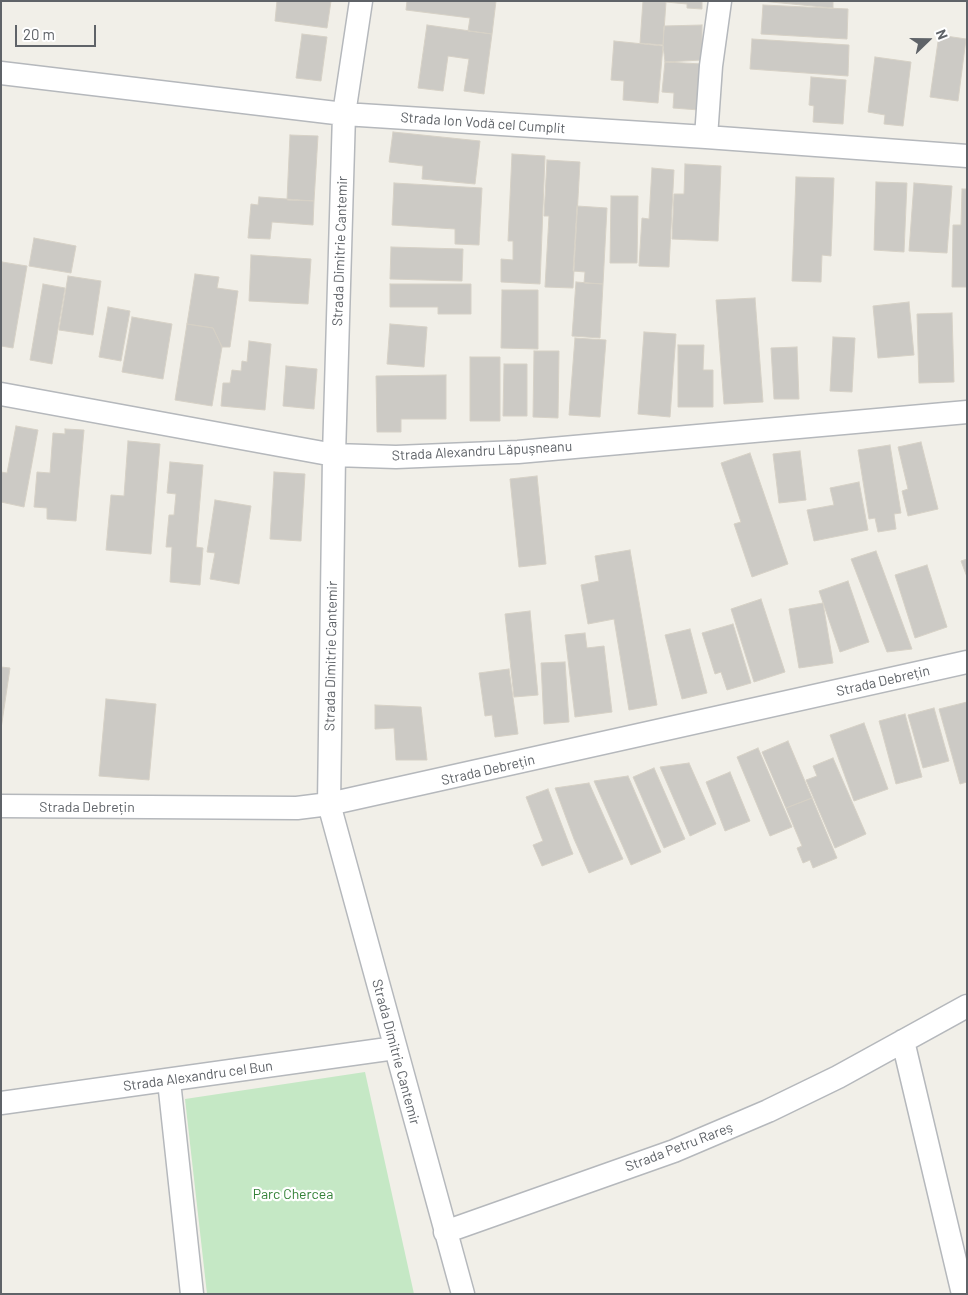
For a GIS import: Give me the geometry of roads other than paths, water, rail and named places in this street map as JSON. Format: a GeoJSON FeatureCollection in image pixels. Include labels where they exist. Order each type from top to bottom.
{"type":"FeatureCollection","features":[{"type":"Feature","properties":{"kind":"street","name":"Strada Dimitrie Cantemir"},"geometry":{"type":"LineString","coordinates":[[361,1],[344,114],[334,455],[329,804],[463,1294]]}},
{"type":"Feature","properties":{"kind":"street"},"geometry":{"type":"LineString","coordinates":[[706,137],[711,66],[720,1]]}},
{"type":"Feature","properties":{"kind":"street","name":"Strada Ion Vodă cel Cumplit"},"geometry":{"type":"LineString","coordinates":[[1,73],[344,114],[967,156]]}},
{"type":"Feature","properties":{"kind":"street","name":"Strada Alexandru Lăpușneanu"},"geometry":{"type":"LineString","coordinates":[[1,394],[334,455],[396,457],[518,452],[967,412]]}},
{"type":"Feature","properties":{"kind":"street","name":"Strada Debrețin"},"geometry":{"type":"LineString","coordinates":[[1,806],[297,808],[329,804],[967,662]]}},
{"type":"Feature","properties":{"kind":"street","name":"Strada Petru Rareș"},"geometry":{"type":"LineString","coordinates":[[446,1232],[674,1151],[768,1112],[838,1077],[967,1006]]}},
{"type":"Feature","properties":{"kind":"street"},"geometry":{"type":"LineString","coordinates":[[903,1041],[963,1294]]}},
{"type":"Feature","properties":{"kind":"street","name":"Strada Alexandru cel Bun"},"geometry":{"type":"LineString","coordinates":[[1,1102],[169,1081],[395,1048]]}},
{"type":"Feature","properties":{"kind":"street"},"geometry":{"type":"LineString","coordinates":[[169,1081],[192,1294]]}},
{"type":"Feature","properties":{"kind":"park label","name":"Parc Chercea"},"geometry":{"type":"Point","coordinates":[293,1194]}}]}
